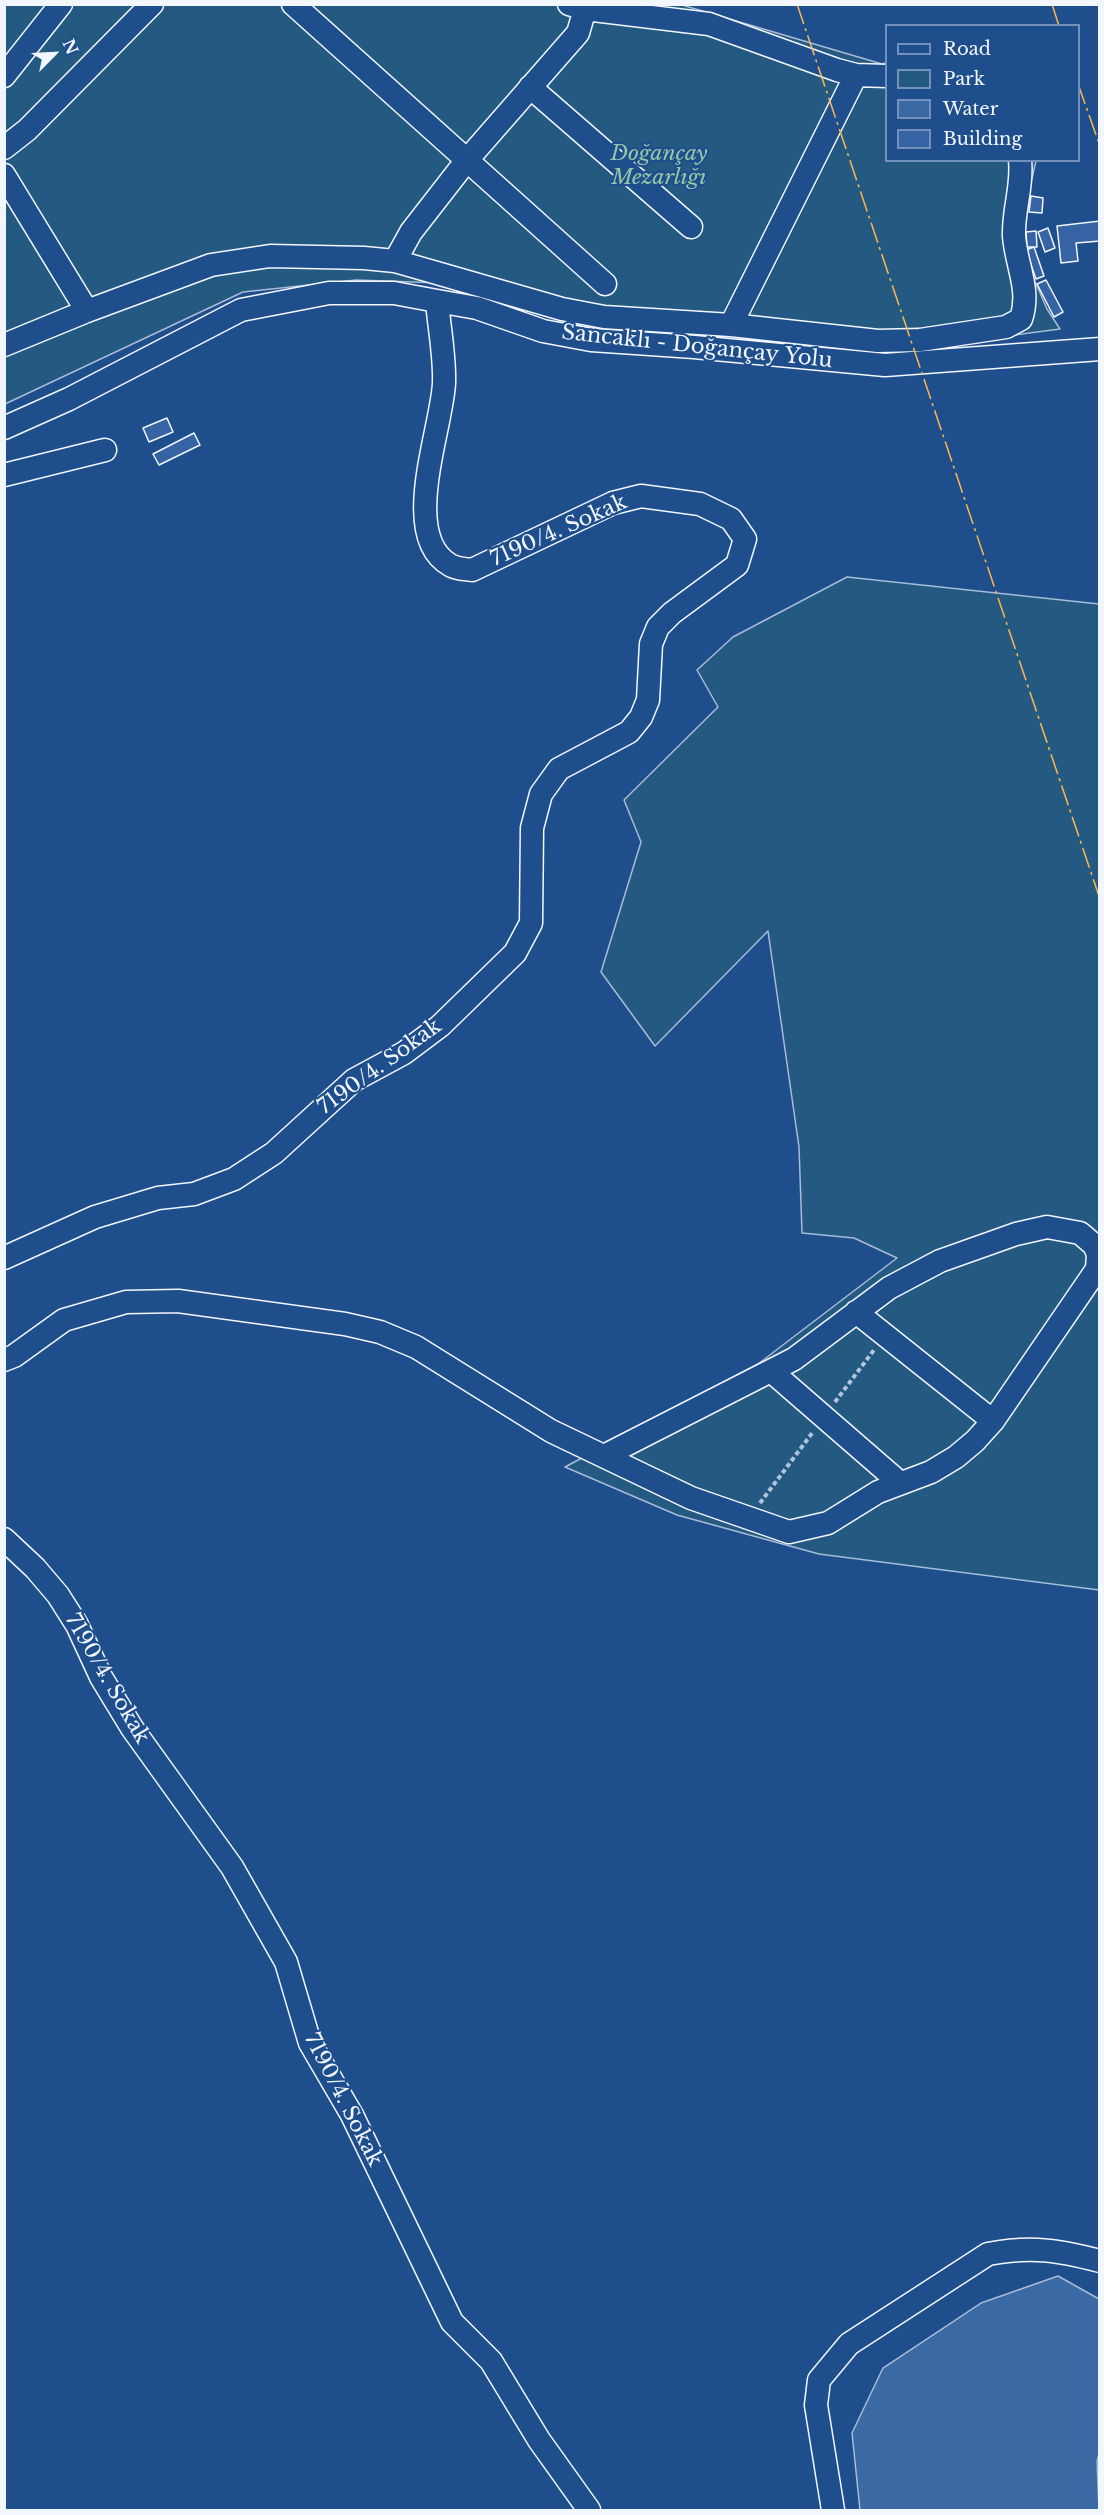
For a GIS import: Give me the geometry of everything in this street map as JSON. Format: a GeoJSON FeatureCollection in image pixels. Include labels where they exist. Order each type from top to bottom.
{"type":"FeatureCollection","features":[{"type":"Feature","properties":{"kind":"street"},"geometry":{"type":"LineString","coordinates":[[4,75],[62,4]]}},
{"type":"Feature","properties":{"kind":"street"},"geometry":{"type":"LineString","coordinates":[[4,148],[27,130],[152,4]]}},
{"type":"Feature","properties":{"kind":"street"},"geometry":{"type":"LineString","coordinates":[[293,4],[605,284]]}},
{"type":"Feature","properties":{"kind":"street"},"geometry":{"type":"LineString","coordinates":[[395,261],[411,232],[467,160],[578,33],[577,7],[710,24],[856,75],[885,76]]}},
{"type":"Feature","properties":{"kind":"street"},"geometry":{"type":"LineString","coordinates":[[731,325],[856,75]]}},
{"type":"Feature","properties":{"kind":"street"},"geometry":{"type":"LineString","coordinates":[[530,87],[691,227]]}},
{"type":"Feature","properties":{"kind":"street"},"geometry":{"type":"LineString","coordinates":[[4,345],[211,265],[270,256],[395,261],[562,309],[604,317],[731,325],[878,341],[920,340],[1005,327],[1021,319],[1027,303],[1014,234],[1022,175],[1020,162]]}},
{"type":"Feature","properties":{"kind":"street"},"geometry":{"type":"LineString","coordinates":[[4,175],[87,311]]}},
{"type":"Feature","properties":{"kind":"street","name":"Sancaklı - Doğançay Yolu"},"geometry":{"type":"LineString","coordinates":[[4,428],[69,399],[241,310],[329,293],[394,293],[477,308],[543,331],[591,340],[694,346],[885,365],[940,363],[1060,351],[1100,350]]}},
{"type":"Feature","properties":{"kind":"street","name":"7190/4. Sokak"},"geometry":{"type":"LineString","coordinates":[[4,1258],[94,1217],[158,1198],[194,1194],[234,1179],[274,1153],[354,1080],[404,1053],[440,1026],[515,953],[531,923],[532,828],[541,794],[559,768],[629,732],[641,717],[648,700],[651,644],[658,627],[672,613],[737,565],[745,538],[731,519],[700,504],[641,496],[613,503],[472,570],[452,567],[442,560],[431,545],[424,506],[444,382],[437,301]]}},
{"type":"Feature","properties":{"kind":"street"},"geometry":{"type":"LineString","coordinates":[[4,475],[105,450]]}},
{"type":"Feature","properties":{"kind":"street"},"geometry":{"type":"LineString","coordinates":[[4,1360],[14,1356],[64,1320],[126,1302],[178,1301],[345,1324],[380,1332],[416,1347],[551,1431],[691,1498],[789,1532],[828,1523],[878,1492],[931,1472],[956,1457],[975,1441],[993,1421],[1097,1269],[1098,1254],[1094,1245],[1080,1233],[1047,1227],[1016,1234],[940,1261],[889,1288],[794,1359],[604,1456]]}},
{"type":"Feature","properties":{"kind":"street"},"geometry":{"type":"LineString","coordinates":[[856,1312],[993,1421]]}},
{"type":"Feature","properties":{"kind":"street"},"geometry":{"type":"LineString","coordinates":[[771,1371],[900,1483]]}},
{"type":"Feature","properties":{"kind":"street","name":"7190/4. Sokak"},"geometry":{"type":"LineString","coordinates":[[4,1539],[35,1568],[58,1595],[77,1625],[100,1677],[132,1728],[232,1867],[286,1962],[310,2043],[351,2115],[452,2322],[491,2361],[539,2440],[589,2511]]}},
{"type":"Feature","properties":{"kind":"street"},"geometry":{"type":"LineString","coordinates":[[833,2511],[816,2405],[819,2380],[849,2344],[988,2254],[1014,2250],[1059,2251],[1100,2261]]}},
{"type":"Feature","properties":{"kind":"green space","name":"Doğançay Mezarlığı"},"geometry":{"type":"Polygon","coordinates":[[[4,5],[682,5],[885,63],[885,162],[1036,162],[1024,213],[1023,254],[1047,309],[1060,329],[892,351],[670,327],[574,324],[443,283],[356,280],[243,292],[5,404],[4,5]]]}},
{"type":"Feature","properties":{"kind":"green space"},"geometry":{"type":"Polygon","coordinates":[[[847,577],[1099,604],[1099,1590],[819,1554],[677,1515],[565,1467],[758,1364],[897,1258],[854,1238],[802,1233],[799,1147],[768,931],[655,1046],[601,972],[641,842],[624,800],[718,707],[697,670],[733,637],[847,577]]]}},
{"type":"Feature","properties":{"kind":"water"},"geometry":{"type":"Polygon","coordinates":[[[1058,2276],[1099,2299],[1100,2451],[1097,2461],[1099,2510],[860,2510],[852,2433],[883,2368],[981,2303],[1058,2276]]]}},
{"type":"Feature","properties":{"kind":"building"},"geometry":{"type":"Polygon","coordinates":[[[1031,196],[1043,198],[1042,213],[1029,212],[1031,196]]]}},
{"type":"Feature","properties":{"kind":"building"},"geometry":{"type":"Polygon","coordinates":[[[1100,221],[1100,241],[1076,243],[1078,261],[1061,263],[1057,226],[1100,221]]]}},
{"type":"Feature","properties":{"kind":"building"},"geometry":{"type":"Polygon","coordinates":[[[1048,228],[1055,248],[1045,252],[1038,232],[1048,228]]]}},
{"type":"Feature","properties":{"kind":"building"},"geometry":{"type":"Polygon","coordinates":[[[1036,231],[1037,247],[1027,247],[1026,232],[1036,231]]]}},
{"type":"Feature","properties":{"kind":"building"},"geometry":{"type":"Polygon","coordinates":[[[1034,247],[1044,276],[1036,279],[1026,250],[1034,247]]]}},
{"type":"Feature","properties":{"kind":"building"},"geometry":{"type":"Polygon","coordinates":[[[1046,280],[1063,312],[1054,317],[1037,284],[1046,280]]]}},
{"type":"Feature","properties":{"kind":"building"},"geometry":{"type":"Polygon","coordinates":[[[167,418],[173,432],[149,442],[143,428],[167,418]]]}},
{"type":"Feature","properties":{"kind":"building"},"geometry":{"type":"Polygon","coordinates":[[[194,433],[200,445],[159,465],[153,454],[194,433]]]}},
{"type":"Feature","properties":{"kind":"power"},"geometry":{"type":"LineString","coordinates":[[797,4],[1100,899]]}},
{"type":"Feature","properties":{"kind":"power"},"geometry":{"type":"LineString","coordinates":[[1052,4],[1058,24]]}},
{"type":"Feature","properties":{"kind":"power"},"geometry":{"type":"LineString","coordinates":[[1080,90],[1100,146]]}}]}
